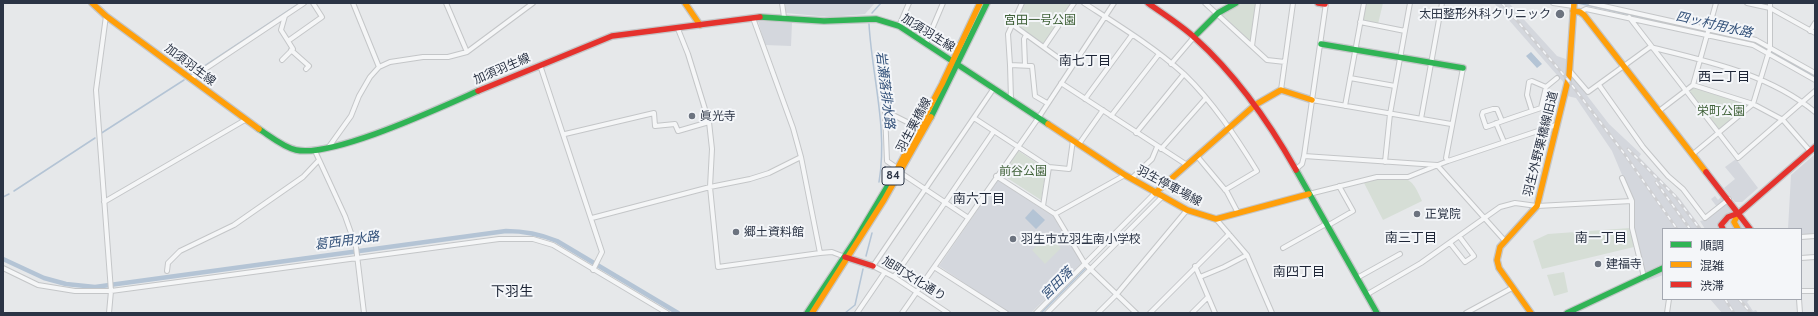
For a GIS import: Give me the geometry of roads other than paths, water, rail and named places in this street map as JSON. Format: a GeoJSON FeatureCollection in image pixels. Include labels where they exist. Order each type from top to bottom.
{"type":"FeatureCollection","features":[{"type":"Feature","properties":{"kind":"main road","name":"加須羽生線"},"geometry":{"type":"LineString","coordinates":[[92,3],[106,16],[245,120],[279,142],[296,150],[315,151],[328,148],[409,120],[612,36],[678,29],[753,18],[784,17],[824,21],[876,19],[899,26],[957,64]]}},
{"type":"Feature","properties":{"kind":"main road"},"geometry":{"type":"LineString","coordinates":[[685,3],[700,26]]}},
{"type":"Feature","properties":{"kind":"main road","name":"羽生栗橋線"},"geometry":{"type":"LineString","coordinates":[[899,170],[919,128],[957,64],[980,3]]}},
{"type":"Feature","properties":{"kind":"main road","name":"羽生栗橋線"},"geometry":{"type":"LineString","coordinates":[[812,313],[899,170],[957,64],[987,3]]}},
{"type":"Feature","properties":{"kind":"main road"},"geometry":{"type":"LineString","coordinates":[[1148,3],[1194,37],[1230,74],[1255,104],[1279,140],[1377,313]]}},
{"type":"Feature","properties":{"kind":"main road"},"geometry":{"type":"LineString","coordinates":[[1194,37],[1218,13],[1236,3]]}},
{"type":"Feature","properties":{"kind":"main road"},"geometry":{"type":"LineString","coordinates":[[1318,3],[1326,3]]}},
{"type":"Feature","properties":{"kind":"main road"},"geometry":{"type":"LineString","coordinates":[[1573,6],[1580,12],[1624,66],[1749,228]]}},
{"type":"Feature","properties":{"kind":"main road","name":"羽生外野栗橋線旧道"},"geometry":{"type":"LineString","coordinates":[[1531,313],[1512,288],[1499,268],[1496,260],[1500,247],[1537,206],[1570,71],[1573,6]]}},
{"type":"Feature","properties":{"kind":"main road"},"geometry":{"type":"LineString","coordinates":[[1321,44],[1463,68]]}},
{"type":"Feature","properties":{"kind":"main road","name":"羽生停車場線"},"geometry":{"type":"LineString","coordinates":[[957,64],[1124,175],[1187,210],[1216,219]]}},
{"type":"Feature","properties":{"kind":"main road"},"geometry":{"type":"LineString","coordinates":[[1155,193],[1255,104],[1281,90],[1312,100]]}},
{"type":"Feature","properties":{"kind":"main road"},"geometry":{"type":"LineString","coordinates":[[1737,228],[1734,222],[1739,213],[1813,149]]}},
{"type":"Feature","properties":{"kind":"main road"},"geometry":{"type":"LineString","coordinates":[[1216,219],[1309,194]]}},
{"type":"Feature","properties":{"kind":"main road"},"geometry":{"type":"LineString","coordinates":[[1722,228],[1721,225],[1722,222],[1733,214],[1739,213]]}},
{"type":"Feature","properties":{"kind":"main road","name":"羽生栗橋線"},"geometry":{"type":"LineString","coordinates":[[807,313],[847,257]]}},
{"type":"Feature","properties":{"kind":"main road","name":"旭町文化通り"},"geometry":{"type":"LineString","coordinates":[[847,257],[873,266]]}},
{"type":"Feature","properties":{"kind":"main road"},"geometry":{"type":"LineString","coordinates":[[1567,313],[1662,270]]}},
{"type":"Feature","properties":{"kind":"street"},"geometry":{"type":"LineString","coordinates":[[190,79],[304,3]]}},
{"type":"Feature","properties":{"kind":"street"},"geometry":{"type":"LineString","coordinates":[[288,41],[322,17],[313,3]]}},
{"type":"Feature","properties":{"kind":"street"},"geometry":{"type":"LineString","coordinates":[[353,3],[379,67]]}},
{"type":"Feature","properties":{"kind":"street"},"geometry":{"type":"LineString","coordinates":[[446,3],[467,52]]}},
{"type":"Feature","properties":{"kind":"street"},"geometry":{"type":"LineString","coordinates":[[328,148],[351,116],[359,96],[370,77],[379,67],[390,62],[424,57],[448,58],[467,52],[533,3]]}},
{"type":"Feature","properties":{"kind":"street"},"geometry":{"type":"LineString","coordinates":[[782,3],[784,17]]}},
{"type":"Feature","properties":{"kind":"street"},"geometry":{"type":"LineString","coordinates":[[899,26],[909,3]]}},
{"type":"Feature","properties":{"kind":"street"},"geometry":{"type":"LineString","coordinates":[[926,43],[943,3]]}},
{"type":"Feature","properties":{"kind":"street"},"geometry":{"type":"LineString","coordinates":[[1011,99],[1008,34],[1022,3]]}},
{"type":"Feature","properties":{"kind":"street"},"geometry":{"type":"LineString","coordinates":[[1044,47],[1074,3]]}},
{"type":"Feature","properties":{"kind":"street"},"geometry":{"type":"LineString","coordinates":[[1084,3],[1132,34],[1184,74],[1230,127],[1258,171],[1225,190]]}},
{"type":"Feature","properties":{"kind":"street"},"geometry":{"type":"LineString","coordinates":[[902,313],[1038,117],[1114,3]]}},
{"type":"Feature","properties":{"kind":"street"},"geometry":{"type":"LineString","coordinates":[[1205,3],[1218,13],[1267,60],[1285,62]]}},
{"type":"Feature","properties":{"kind":"street"},"geometry":{"type":"LineString","coordinates":[[1252,46],[1258,3]]}},
{"type":"Feature","properties":{"kind":"street"},"geometry":{"type":"LineString","coordinates":[[1281,90],[1293,3]]}},
{"type":"Feature","properties":{"kind":"street"},"geometry":{"type":"LineString","coordinates":[[1295,170],[1302,164],[1304,156],[1326,3]]}},
{"type":"Feature","properties":{"kind":"street"},"geometry":{"type":"LineString","coordinates":[[1345,106],[1364,3]]}},
{"type":"Feature","properties":{"kind":"street"},"geometry":{"type":"LineString","coordinates":[[1385,162],[1390,114],[1410,3]]}},
{"type":"Feature","properties":{"kind":"street"},"geometry":{"type":"LineString","coordinates":[[1422,119],[1442,3]]}},
{"type":"Feature","properties":{"kind":"street"},"geometry":{"type":"LineString","coordinates":[[1552,3],[1573,6]]}},
{"type":"Feature","properties":{"kind":"street"},"geometry":{"type":"LineString","coordinates":[[1590,3],[1606,5],[1753,45],[1770,51],[1815,73]]}},
{"type":"Feature","properties":{"kind":"street"},"geometry":{"type":"LineString","coordinates":[[1659,111],[1693,85],[1716,3]]}},
{"type":"Feature","properties":{"kind":"street"},"geometry":{"type":"LineString","coordinates":[[1747,3],[1770,5],[1815,34]]}},
{"type":"Feature","properties":{"kind":"street"},"geometry":{"type":"LineString","coordinates":[[1693,154],[1719,134],[1753,104],[1770,51],[1770,5]]}},
{"type":"Feature","properties":{"kind":"street"},"geometry":{"type":"LineString","coordinates":[[1580,12],[1586,9],[1756,40],[1770,51],[1815,80]]}},
{"type":"Feature","properties":{"kind":"street"},"geometry":{"type":"LineString","coordinates":[[282,60],[293,49],[281,30],[286,15]]}},
{"type":"Feature","properties":{"kind":"street"},"geometry":{"type":"LineString","coordinates":[[106,16],[96,90],[111,292],[109,313]]}},
{"type":"Feature","properties":{"kind":"street"},"geometry":{"type":"LineString","coordinates":[[1629,17],[1650,47],[1738,158],[1815,91]]}},
{"type":"Feature","properties":{"kind":"street"},"geometry":{"type":"LineString","coordinates":[[753,18],[793,128],[801,157],[820,253]]}},
{"type":"Feature","properties":{"kind":"street"},"geometry":{"type":"LineString","coordinates":[[1360,22],[1405,31]]}},
{"type":"Feature","properties":{"kind":"street"},"geometry":{"type":"LineString","coordinates":[[1810,31],[1815,23]]}},
{"type":"Feature","properties":{"kind":"street"},"geometry":{"type":"LineString","coordinates":[[1013,25],[1071,67]]}},
{"type":"Feature","properties":{"kind":"street"},"geometry":{"type":"LineString","coordinates":[[678,29],[688,54],[709,122],[712,149],[710,187],[718,266],[832,252],[847,257]]}},
{"type":"Feature","properties":{"kind":"street"},"geometry":{"type":"LineString","coordinates":[[1085,99],[1132,34]]}},
{"type":"Feature","properties":{"kind":"street"},"geometry":{"type":"LineString","coordinates":[[1025,65],[1024,39],[1026,35]]}},
{"type":"Feature","properties":{"kind":"street"},"geometry":{"type":"LineString","coordinates":[[1171,64],[1194,37]]}},
{"type":"Feature","properties":{"kind":"street"},"geometry":{"type":"LineString","coordinates":[[1570,71],[1587,92],[1599,85],[1650,47]]}},
{"type":"Feature","properties":{"kind":"street"},"geometry":{"type":"LineString","coordinates":[[1650,47],[1700,60],[1761,79],[1802,102],[1815,112]]}},
{"type":"Feature","properties":{"kind":"street"},"geometry":{"type":"LineString","coordinates":[[291,50],[309,66],[306,69]]}},
{"type":"Feature","properties":{"kind":"street"},"geometry":{"type":"LineString","coordinates":[[1111,116],[1159,54]]}},
{"type":"Feature","properties":{"kind":"street"},"geometry":{"type":"LineString","coordinates":[[540,65],[565,134],[602,252],[593,270]]}},
{"type":"Feature","properties":{"kind":"street"},"geometry":{"type":"LineString","coordinates":[[1010,65],[1032,66],[1035,96],[1047,103]]}},
{"type":"Feature","properties":{"kind":"street"},"geometry":{"type":"LineString","coordinates":[[1448,161],[1446,158],[1451,124],[1463,68]]}},
{"type":"Feature","properties":{"kind":"street"},"geometry":{"type":"LineString","coordinates":[[1136,133],[1184,74]]}},
{"type":"Feature","properties":{"kind":"street"},"geometry":{"type":"LineString","coordinates":[[1350,78],[1395,86]]}},
{"type":"Feature","properties":{"kind":"street"},"geometry":{"type":"LineString","coordinates":[[1502,121],[1497,109],[1483,112],[1482,115],[1486,127],[1541,108],[1546,87],[1557,78]]}},
{"type":"Feature","properties":{"kind":"street"},"geometry":{"type":"LineString","coordinates":[[1532,111],[1527,96],[1529,82],[1532,81],[1546,87]]}},
{"type":"Feature","properties":{"kind":"street"},"geometry":{"type":"LineString","coordinates":[[1060,83],[1187,165]]}},
{"type":"Feature","properties":{"kind":"street"},"geometry":{"type":"LineString","coordinates":[[1599,85],[1643,147],[1666,175],[1684,189],[1705,218],[1728,199]]}},
{"type":"Feature","properties":{"kind":"street"},"geometry":{"type":"LineString","coordinates":[[1693,85],[1753,104],[1783,120],[1813,149]]}},
{"type":"Feature","properties":{"kind":"street"},"geometry":{"type":"LineString","coordinates":[[873,266],[994,88]]}},
{"type":"Feature","properties":{"kind":"street"},"geometry":{"type":"LineString","coordinates":[[1131,179],[1152,159],[1159,148],[1206,98]]}},
{"type":"Feature","properties":{"kind":"street"},"geometry":{"type":"LineString","coordinates":[[1312,100],[1451,124]]}},
{"type":"Feature","properties":{"kind":"street"},"geometry":{"type":"LineString","coordinates":[[1079,144],[1102,110]]}},
{"type":"Feature","properties":{"kind":"street"},"geometry":{"type":"LineString","coordinates":[[919,128],[885,111],[887,162],[968,217]]}},
{"type":"Feature","properties":{"kind":"street"},"geometry":{"type":"LineString","coordinates":[[565,134],[654,112],[655,126],[674,124],[678,131],[709,122]]}},
{"type":"Feature","properties":{"kind":"street"},"geometry":{"type":"LineString","coordinates":[[974,118],[1049,167],[1069,169],[1073,140]]}},
{"type":"Feature","properties":{"kind":"street"},"geometry":{"type":"LineString","coordinates":[[104,202],[245,120]]}},
{"type":"Feature","properties":{"kind":"street"},"geometry":{"type":"LineString","coordinates":[[1496,123],[1504,142]]}},
{"type":"Feature","properties":{"kind":"street"},"geometry":{"type":"LineString","coordinates":[[1309,194],[1377,177],[1408,177],[1448,161],[1556,125]]}},
{"type":"Feature","properties":{"kind":"street"},"geometry":{"type":"LineString","coordinates":[[894,277],[994,131]]}},
{"type":"Feature","properties":{"kind":"street"},"geometry":{"type":"LineString","coordinates":[[315,151],[346,216],[356,247],[364,313]]}},
{"type":"Feature","properties":{"kind":"street"},"geometry":{"type":"LineString","coordinates":[[1197,156],[1225,190],[1238,213]]}},
{"type":"Feature","properties":{"kind":"street"},"geometry":{"type":"LineString","coordinates":[[1304,156],[1437,165],[1505,241]]}},
{"type":"Feature","properties":{"kind":"street"},"geometry":{"type":"LineString","coordinates":[[592,218],[710,187],[750,179],[769,173],[801,157]]}},
{"type":"Feature","properties":{"kind":"street"},"geometry":{"type":"LineString","coordinates":[[167,271],[168,263],[180,251],[234,224],[303,177],[319,160]]}},
{"type":"Feature","properties":{"kind":"street"},"geometry":{"type":"LineString","coordinates":[[1043,206],[1049,167]]}},
{"type":"Feature","properties":{"kind":"street"},"geometry":{"type":"LineString","coordinates":[[1055,214],[1124,175]]}},
{"type":"Feature","properties":{"kind":"street"},"geometry":{"type":"LineString","coordinates":[[996,176],[1055,214],[1085,264],[1136,313]]}},
{"type":"Feature","properties":{"kind":"street"},"geometry":{"type":"LineString","coordinates":[[1622,178],[1632,201],[1632,228],[1644,277]]}},
{"type":"Feature","properties":{"kind":"street"},"geometry":{"type":"LineString","coordinates":[[1283,248],[1353,212],[1340,186]]}},
{"type":"Feature","properties":{"kind":"street"},"geometry":{"type":"LineString","coordinates":[[1036,313],[1155,193]]}},
{"type":"Feature","properties":{"kind":"street"},"geometry":{"type":"LineString","coordinates":[[1047,313],[1162,197]]}},
{"type":"Feature","properties":{"kind":"street"},"geometry":{"type":"LineString","coordinates":[[1366,294],[1421,263],[1500,207],[1507,204],[1537,206],[1632,201]]}},
{"type":"Feature","properties":{"kind":"street"},"geometry":{"type":"LineString","coordinates":[[1098,313],[1187,210]]}},
{"type":"Feature","properties":{"kind":"street"},"geometry":{"type":"LineString","coordinates":[[1216,219],[1247,255],[1272,313]]}},
{"type":"Feature","properties":{"kind":"street"},"geometry":{"type":"LineString","coordinates":[[1150,313],[1228,234]]}},
{"type":"Feature","properties":{"kind":"street"},"geometry":{"type":"LineString","coordinates":[[1450,243],[1465,262],[1474,256],[1459,236]]}},
{"type":"Feature","properties":{"kind":"street"},"geometry":{"type":"LineString","coordinates":[[1802,237],[1815,236]]}},
{"type":"Feature","properties":{"kind":"street"},"geometry":{"type":"LineString","coordinates":[[3,268],[38,285],[75,291],[111,292],[358,258],[518,238],[533,239],[553,245],[667,313]]}},
{"type":"Feature","properties":{"kind":"street"},"geometry":{"type":"LineString","coordinates":[[1357,278],[1400,254]]}},
{"type":"Feature","properties":{"kind":"street"},"geometry":{"type":"LineString","coordinates":[[1200,277],[1247,255]]}},
{"type":"Feature","properties":{"kind":"street"},"geometry":{"type":"LineString","coordinates":[[1802,258],[1815,257]]}},
{"type":"Feature","properties":{"kind":"street","name":"旭町文化通り"},"geometry":{"type":"LineString","coordinates":[[873,266],[894,277],[941,311],[948,313]]}},
{"type":"Feature","properties":{"kind":"street"},"geometry":{"type":"LineString","coordinates":[[934,266],[1006,313]]}},
{"type":"Feature","properties":{"kind":"street"},"geometry":{"type":"LineString","coordinates":[[1195,266],[1215,313]]}},
{"type":"Feature","properties":{"kind":"street"},"geometry":{"type":"LineString","coordinates":[[857,313],[885,272]]}},
{"type":"Feature","properties":{"kind":"street"},"geometry":{"type":"LineString","coordinates":[[1466,313],[1512,288]]}},
{"type":"Feature","properties":{"kind":"street"},"geometry":{"type":"LineString","coordinates":[[1802,291],[1815,291]]}},
{"type":"Feature","properties":{"kind":"street"},"geometry":{"type":"LineString","coordinates":[[1192,313],[1208,297]]}},
{"type":"Feature","properties":{"kind":"street"},"geometry":{"type":"LineString","coordinates":[[1667,313],[1669,300]]}},
{"type":"Feature","properties":{"kind":"street"},"geometry":{"type":"LineString","coordinates":[[1799,300],[1800,313]]}},
{"type":"Feature","properties":{"kind":"water"},"geometry":{"type":"Polygon","coordinates":[[[1531,52],[1542,64],[1537,68],[1526,56],[1531,52]]]}},
{"type":"Feature","properties":{"kind":"water"},"geometry":{"type":"Polygon","coordinates":[[[1033,209],[1045,220],[1036,229],[1025,218],[1033,209]]]}},
{"type":"Feature","properties":{"kind":"waterway"},"geometry":{"type":"LineString","coordinates":[[191,75],[300,3]]}},
{"type":"Feature","properties":{"kind":"waterway","name":"岩瀬落排水路"},"geometry":{"type":"LineString","coordinates":[[872,13],[881,3]]}},
{"type":"Feature","properties":{"kind":"waterway","name":"四ッ村用水路"},"geometry":{"type":"LineString","coordinates":[[1578,3],[1755,43],[1815,77]]}},
{"type":"Feature","properties":{"kind":"waterway","name":"岩瀬落排水路"},"geometry":{"type":"LineString","coordinates":[[869,24],[881,122],[882,142],[879,182]]}},
{"type":"Feature","properties":{"kind":"waterway"},"geometry":{"type":"LineString","coordinates":[[100,134],[184,80]]}},
{"type":"Feature","properties":{"kind":"waterway"},"geometry":{"type":"LineString","coordinates":[[14,191],[95,138]]}},
{"type":"Feature","properties":{"kind":"waterway"},"geometry":{"type":"LineString","coordinates":[[3,197],[9,194]]}},
{"type":"Feature","properties":{"kind":"waterway","name":"葛西用水路"},"geometry":{"type":"LineString","coordinates":[[3,259],[44,278],[66,284],[95,287],[506,231],[526,232],[545,236],[557,241],[678,313]]}},
{"type":"Feature","properties":{"kind":"waterway","name":"岩瀬落排水路"},"geometry":{"type":"LineString","coordinates":[[866,256],[872,233]]}},
{"type":"Feature","properties":{"kind":"waterway","name":"宮田落"},"geometry":{"type":"LineString","coordinates":[[1041,313],[1086,268]]}},
{"type":"Feature","properties":{"kind":"waterway","name":"岩瀬落排水路"},"geometry":{"type":"LineString","coordinates":[[845,313],[855,305],[863,269]]}},
{"type":"Feature","properties":{"kind":"railway"},"geometry":{"type":"LineString","coordinates":[[1502,3],[1568,80],[1623,152],[1676,228]]}},
{"type":"Feature","properties":{"kind":"railway"},"geometry":{"type":"LineString","coordinates":[[1628,149],[1675,196],[1699,228]]}},
{"type":"Feature","properties":{"kind":"railway"},"geometry":{"type":"LineString","coordinates":[[1656,182],[1689,228]]}},
{"type":"Feature","properties":{"kind":"railway"},"geometry":{"type":"LineString","coordinates":[[1726,300],[1734,313]]}},
{"type":"Feature","properties":{"kind":"railway"},"geometry":{"type":"LineString","coordinates":[[1740,300],[1751,313]]}},
{"type":"Feature","properties":{"kind":"place","name":"太田整形外科クリニック"},"geometry":{"type":"Point","coordinates":[1560,14]}},
{"type":"Feature","properties":{"kind":"place","name":"眞光寺"},"geometry":{"type":"Point","coordinates":[692,116]}},
{"type":"Feature","properties":{"kind":"place","name":"正覚院"},"geometry":{"type":"Point","coordinates":[1417,214]}},
{"type":"Feature","properties":{"kind":"place","name":"郷土資料館"},"geometry":{"type":"Point","coordinates":[736,232]}},
{"type":"Feature","properties":{"kind":"place","name":"羽生市立羽生南小学校"},"geometry":{"type":"Point","coordinates":[1013,239]}},
{"type":"Feature","properties":{"kind":"place","name":"建福寺"},"geometry":{"type":"Point","coordinates":[1598,264]}},
{"type":"Feature","properties":{"kind":"district","name":"南七丁目"},"geometry":{"type":"Point","coordinates":[1085,61]}},
{"type":"Feature","properties":{"kind":"district","name":"西二丁目"},"geometry":{"type":"Point","coordinates":[1724,77]}},
{"type":"Feature","properties":{"kind":"district","name":"南六丁目"},"geometry":{"type":"Point","coordinates":[979,199]}},
{"type":"Feature","properties":{"kind":"district","name":"南三丁目"},"geometry":{"type":"Point","coordinates":[1411,238]}},
{"type":"Feature","properties":{"kind":"district","name":"南一丁目"},"geometry":{"type":"Point","coordinates":[1601,238]}},
{"type":"Feature","properties":{"kind":"district","name":"南四丁目"},"geometry":{"type":"Point","coordinates":[1299,272]}},
{"type":"Feature","properties":{"kind":"district","name":"下羽生"},"geometry":{"type":"Point","coordinates":[512,292]}},
{"type":"Feature","properties":{"kind":"park label","name":"宮田一号公園"},"geometry":{"type":"Point","coordinates":[1040,20]}},
{"type":"Feature","properties":{"kind":"park label","name":"栄町公園"},"geometry":{"type":"Point","coordinates":[1721,111]}},
{"type":"Feature","properties":{"kind":"park label","name":"前谷公園"},"geometry":{"type":"Point","coordinates":[1023,171]}}]}
